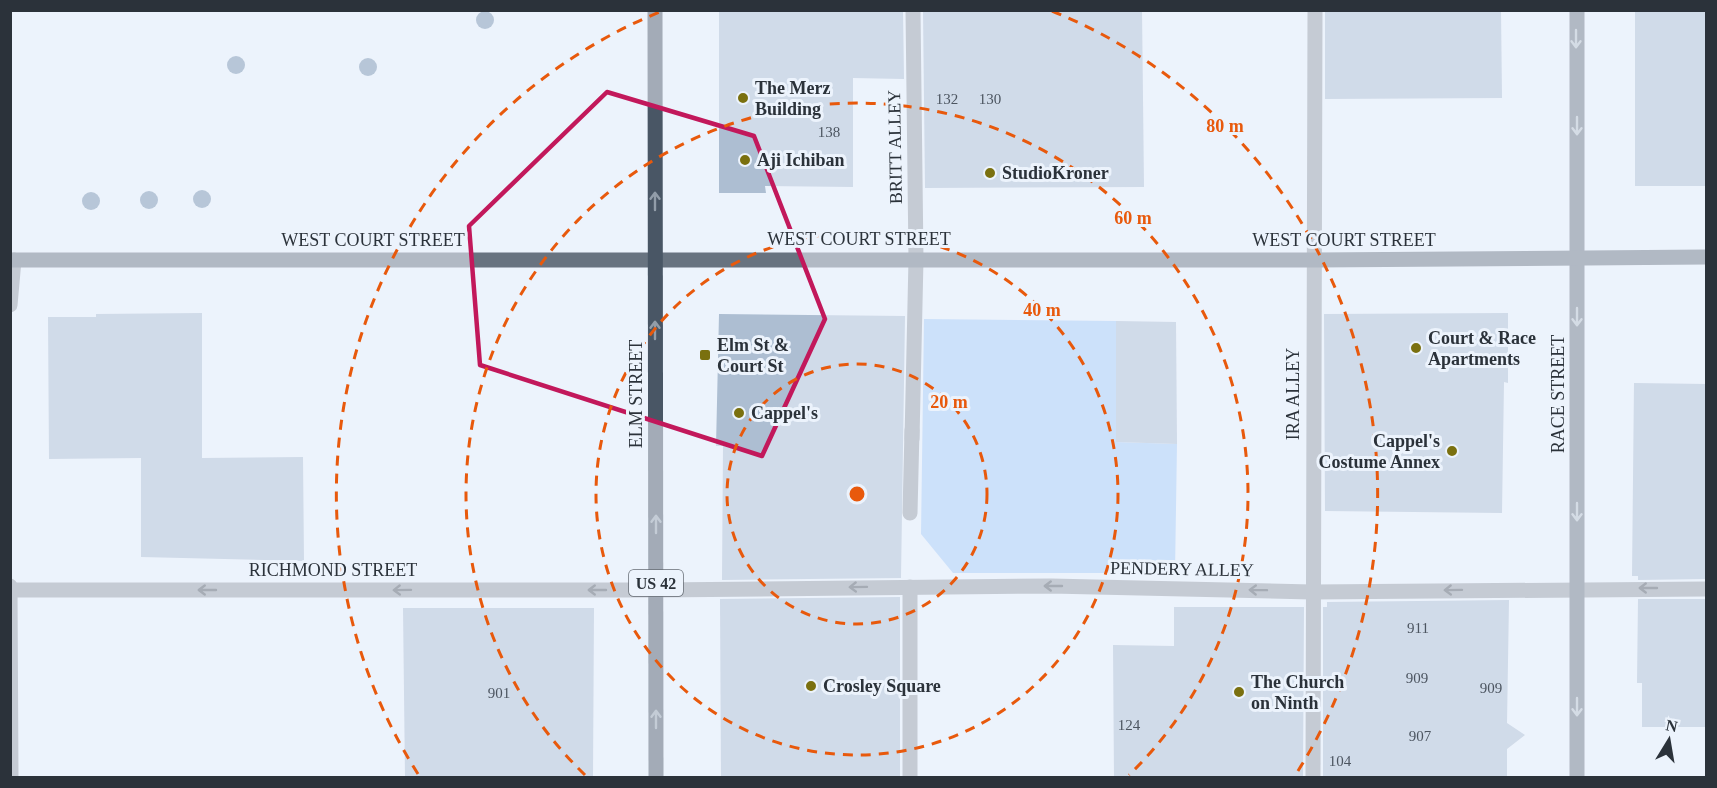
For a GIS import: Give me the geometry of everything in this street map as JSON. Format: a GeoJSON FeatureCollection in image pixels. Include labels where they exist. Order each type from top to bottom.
{"type":"FeatureCollection","features":[{"type":"Feature","properties":{"kind":"main road","name":"ELM STREET"},"geometry":{"type":"LineString","coordinates":[[655,10],[656,777]]}},
{"type":"Feature","properties":{"kind":"street","name":"RACE STREET"},"geometry":{"type":"LineString","coordinates":[[1577,10],[1577,777]]}},
{"type":"Feature","properties":{"kind":"street","name":"WEST COURT STREET"},"geometry":{"type":"LineString","coordinates":[[12,260],[1316,260],[1707,257]]}},
{"type":"Feature","properties":{"kind":"lane","name":"BRITT ALLEY"},"geometry":{"type":"LineString","coordinates":[[910,513],[916,259],[913,10]]}},
{"type":"Feature","properties":{"kind":"lane","name":"IRA ALLEY"},"geometry":{"type":"LineString","coordinates":[[1313,777],[1312,324],[1316,260],[1315,10]]}},
{"type":"Feature","properties":{"kind":"lane"},"geometry":{"type":"LineString","coordinates":[[10,305],[12,260]]}},
{"type":"Feature","properties":{"kind":"lane","name":"PENDERY ALLEY"},"geometry":{"type":"LineString","coordinates":[[656,590],[1051,586],[1312,591],[1707,589]]}},
{"type":"Feature","properties":{"kind":"lane"},"geometry":{"type":"LineString","coordinates":[[910,587],[910,777]]}},
{"type":"Feature","properties":{"kind":"lane"},"geometry":{"type":"LineString","coordinates":[[11,589],[11,777]]}},
{"type":"Feature","properties":{"kind":"lane","name":"RICHMOND STREET"},"geometry":{"type":"LineString","coordinates":[[11,589],[656,590]]}},
{"type":"Feature","properties":{"kind":"highlighted area"},"geometry":{"type":"Polygon","coordinates":[[[607,92],[754,136],[825,319],[762,456],[480,365],[469,226],[607,92]]]}},
{"type":"Feature","properties":{"kind":"shaded area"},"geometry":{"type":"Polygon","coordinates":[[[924,319],[1116,321],[1116,442],[1177,444],[1175,573],[953,573],[921,534],[924,319]]]}},
{"type":"Feature","properties":{"kind":"building"},"geometry":{"type":"Polygon","coordinates":[[[719,10],[903,10],[904,79],[853,78],[853,187],[765,186],[766,193],[719,193],[719,10]]]}},
{"type":"Feature","properties":{"kind":"building"},"geometry":{"type":"Polygon","coordinates":[[[923,10],[1142,10],[1144,187],[925,188],[923,10]]]}},
{"type":"Feature","properties":{"kind":"building"},"geometry":{"type":"Polygon","coordinates":[[[1325,10],[1501,10],[1502,98],[1325,99],[1325,10]]]}},
{"type":"Feature","properties":{"kind":"building"},"geometry":{"type":"Polygon","coordinates":[[[1635,10],[1707,10],[1707,186],[1635,186],[1635,10]]]}},
{"type":"Feature","properties":{"kind":"building"},"geometry":{"type":"Polygon","coordinates":[[[202,313],[202,458],[303,457],[304,561],[141,557],[141,458],[49,459],[48,317],[202,313]]]}},
{"type":"Feature","properties":{"kind":"building"},"geometry":{"type":"Polygon","coordinates":[[[1508,313],[1508,383],[1504,382],[1502,513],[1325,511],[1324,314],[1508,313]]]}},
{"type":"Feature","properties":{"kind":"building"},"geometry":{"type":"Polygon","coordinates":[[[719,314],[905,316],[901,578],[722,580],[723,446],[716,446],[719,314]]]}},
{"type":"Feature","properties":{"kind":"building"},"geometry":{"type":"Polygon","coordinates":[[[1116,321],[1176,322],[1177,444],[1116,442],[1116,321]]]}},
{"type":"Feature","properties":{"kind":"building"},"geometry":{"type":"Polygon","coordinates":[[[1634,383],[1707,384],[1707,579],[1638,580],[1638,576],[1632,576],[1634,383]]]}},
{"type":"Feature","properties":{"kind":"building","name":"Crosley Square"},"geometry":{"type":"Polygon","coordinates":[[[900,597],[900,777],[721,777],[720,599],[900,597]]]}},
{"type":"Feature","properties":{"kind":"building"},"geometry":{"type":"Polygon","coordinates":[[[1638,599],[1707,599],[1707,727],[1642,727],[1642,683],[1637,683],[1638,599]]]}},
{"type":"Feature","properties":{"kind":"building"},"geometry":{"type":"Polygon","coordinates":[[[1509,600],[1507,723],[1525,735],[1507,749],[1507,777],[1323,777],[1323,607],[1327,607],[1327,602],[1509,600]]]}},
{"type":"Feature","properties":{"kind":"building","name":"The Church on Ninth"},"geometry":{"type":"Polygon","coordinates":[[[1174,607],[1304,607],[1303,777],[1114,777],[1113,645],[1174,646],[1174,607]]]}},
{"type":"Feature","properties":{"kind":"building"},"geometry":{"type":"Polygon","coordinates":[[[403,608],[594,608],[593,777],[405,777],[403,608]]]}},
{"type":"Feature","properties":{"kind":"place","name":"The Merz Building"},"geometry":{"type":"Point","coordinates":[743,98]}},
{"type":"Feature","properties":{"kind":"place","name":"Aji Ichiban"},"geometry":{"type":"Point","coordinates":[745,160]}},
{"type":"Feature","properties":{"kind":"place","name":"StudioKroner"},"geometry":{"type":"Point","coordinates":[990,173]}},
{"type":"Feature","properties":{"kind":"place","name":"Court & Race Apartments"},"geometry":{"type":"Point","coordinates":[1416,348]}},
{"type":"Feature","properties":{"kind":"place","name":"Elm St & Court St"},"geometry":{"type":"Point","coordinates":[705,355]}},
{"type":"Feature","properties":{"kind":"place","name":"Cappel's"},"geometry":{"type":"Point","coordinates":[739,413]}},
{"type":"Feature","properties":{"kind":"place","name":"Cappel's Costume Annex"},"geometry":{"type":"Point","coordinates":[1452,451]}},
{"type":"Feature","properties":{"kind":"place","name":"Crosley Square"},"geometry":{"type":"Point","coordinates":[811,686]}},
{"type":"Feature","properties":{"kind":"place","name":"The Church on Ninth"},"geometry":{"type":"Point","coordinates":[1239,692]}}]}
